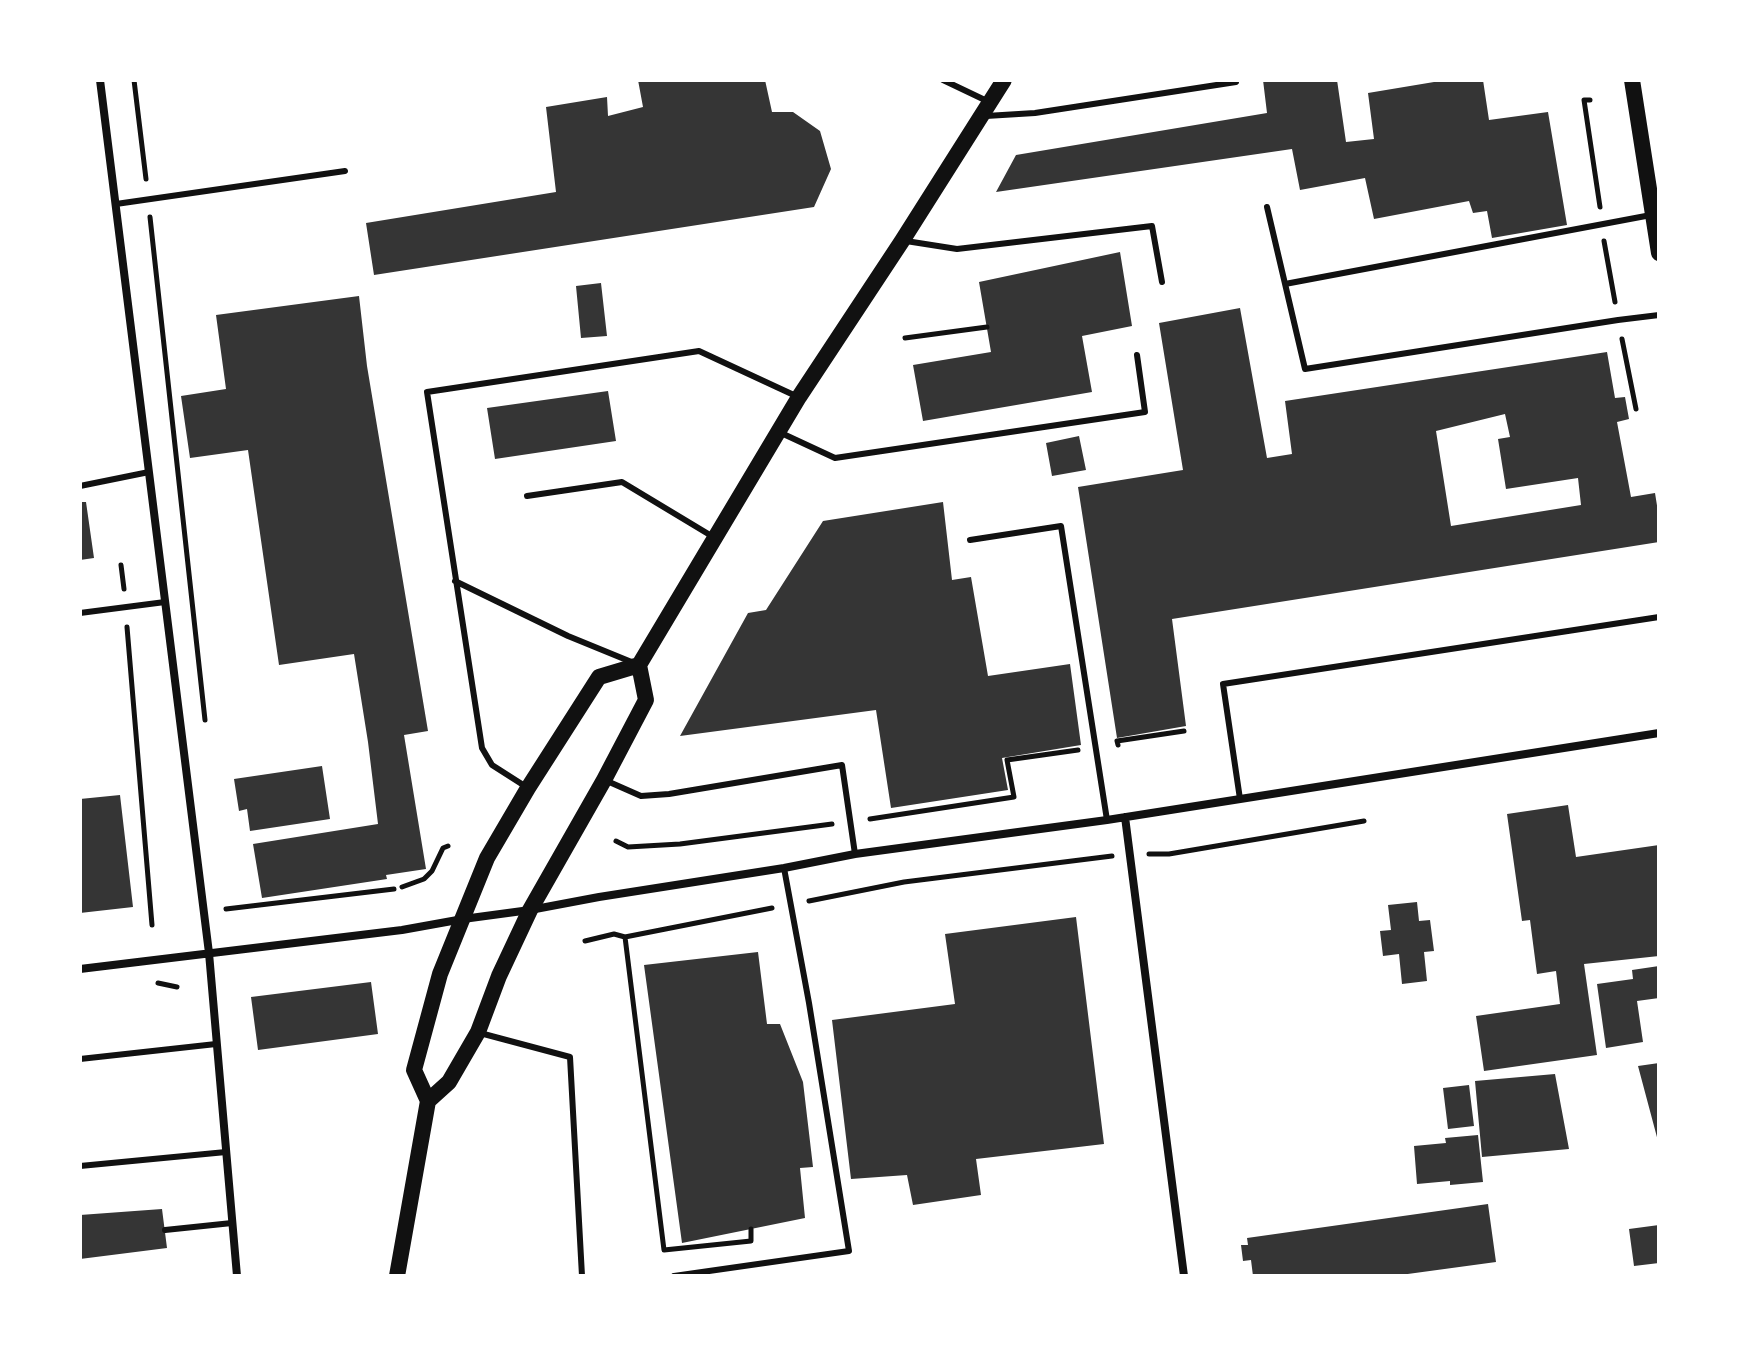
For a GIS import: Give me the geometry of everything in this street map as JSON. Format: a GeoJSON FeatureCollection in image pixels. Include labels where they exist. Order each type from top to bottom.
{"type":"FeatureCollection","features":[{"type":"Feature","properties":{"kind":"main road"},"geometry":{"type":"LineString","coordinates":[[428,1101],[449,1082],[478,1032],[499,976],[530,910],[646,700],[639,665],[799,397],[1004,80]]}},
{"type":"Feature","properties":{"kind":"main road"},"geometry":{"type":"LineString","coordinates":[[1632,80],[1659,253]]}},
{"type":"Feature","properties":{"kind":"main road"},"geometry":{"type":"LineString","coordinates":[[397,1276],[428,1101],[414,1070],[440,974],[487,858],[599,677],[639,665]]}},
{"type":"Feature","properties":{"kind":"street"},"geometry":{"type":"LineString","coordinates":[[100,80],[209,953],[237,1276]]}},
{"type":"Feature","properties":{"kind":"street"},"geometry":{"type":"LineString","coordinates":[[80,969],[402,930],[855,854],[1107,820],[1659,733]]}},
{"type":"Feature","properties":{"kind":"street"},"geometry":{"type":"LineString","coordinates":[[1125,817],[1184,1276]]}},
{"type":"Feature","properties":{"kind":"lane"},"geometry":{"type":"LineString","coordinates":[[943,80],[986,109],[1035,113],[1236,82]]}},
{"type":"Feature","properties":{"kind":"lane"},"geometry":{"type":"LineString","coordinates":[[116,204],[345,171]]}},
{"type":"Feature","properties":{"kind":"lane"},"geometry":{"type":"LineString","coordinates":[[1267,207],[1305,369],[1659,315]]}},
{"type":"Feature","properties":{"kind":"lane"},"geometry":{"type":"LineString","coordinates":[[1285,284],[1653,215]]}},
{"type":"Feature","properties":{"kind":"lane"},"geometry":{"type":"LineString","coordinates":[[902,241],[957,249],[1152,226],[1162,282]]}},
{"type":"Feature","properties":{"kind":"lane"},"geometry":{"type":"LineString","coordinates":[[528,788],[492,765],[482,748],[427,392],[699,351],[799,397]]}},
{"type":"Feature","properties":{"kind":"lane"},"geometry":{"type":"LineString","coordinates":[[779,432],[835,458],[1145,412],[1137,355]]}},
{"type":"Feature","properties":{"kind":"lane"},"geometry":{"type":"LineString","coordinates":[[80,486],[149,472]]}},
{"type":"Feature","properties":{"kind":"lane"},"geometry":{"type":"LineString","coordinates":[[527,496],[622,482],[715,538]]}},
{"type":"Feature","properties":{"kind":"lane"},"geometry":{"type":"LineString","coordinates":[[970,540],[1061,526],[1107,820]]}},
{"type":"Feature","properties":{"kind":"lane"},"geometry":{"type":"LineString","coordinates":[[455,581],[568,636],[639,665]]}},
{"type":"Feature","properties":{"kind":"lane"},"geometry":{"type":"LineString","coordinates":[[80,613],[165,602]]}},
{"type":"Feature","properties":{"kind":"lane"},"geometry":{"type":"LineString","coordinates":[[1240,799],[1223,684],[1659,617]]}},
{"type":"Feature","properties":{"kind":"lane"},"geometry":{"type":"LineString","coordinates":[[604,780],[641,796],[842,765],[855,854]]}},
{"type":"Feature","properties":{"kind":"lane"},"geometry":{"type":"LineString","coordinates":[[674,1276],[849,1251],[784,868]]}},
{"type":"Feature","properties":{"kind":"lane"},"geometry":{"type":"LineString","coordinates":[[478,1032],[570,1057],[582,1276]]}},
{"type":"Feature","properties":{"kind":"lane"},"geometry":{"type":"LineString","coordinates":[[80,1059],[216,1044]]}},
{"type":"Feature","properties":{"kind":"lane"},"geometry":{"type":"LineString","coordinates":[[80,1166],[226,1152]]}},
{"type":"Feature","properties":{"kind":"lane"},"geometry":{"type":"LineString","coordinates":[[165,1230],[232,1223]]}},
{"type":"Feature","properties":{"kind":"path"},"geometry":{"type":"LineString","coordinates":[[134,80],[205,722]]}},
{"type":"Feature","properties":{"kind":"path"},"geometry":{"type":"LineString","coordinates":[[1590,100],[1584,100],[1610,279],[1636,409]]}},
{"type":"Feature","properties":{"kind":"path"},"geometry":{"type":"LineString","coordinates":[[905,338],[987,327]]}},
{"type":"Feature","properties":{"kind":"path"},"geometry":{"type":"LineString","coordinates":[[121,565],[152,925]]}},
{"type":"Feature","properties":{"kind":"path"},"geometry":{"type":"LineString","coordinates":[[1119,752],[1117,741],[1184,731]]}},
{"type":"Feature","properties":{"kind":"path"},"geometry":{"type":"LineString","coordinates":[[616,841],[628,847],[680,844],[1014,797],[1007,760],[1082,749]]}},
{"type":"Feature","properties":{"kind":"path"},"geometry":{"type":"LineString","coordinates":[[585,941],[614,934],[625,937],[904,882],[1130,854],[1169,854],[1364,821]]}},
{"type":"Feature","properties":{"kind":"path"},"geometry":{"type":"LineString","coordinates":[[224,894],[226,910],[398,888],[424,879],[432,871],[443,848],[448,846]]}},
{"type":"Feature","properties":{"kind":"path"},"geometry":{"type":"LineString","coordinates":[[625,937],[664,1250],[751,1241],[751,1229]]}},
{"type":"Feature","properties":{"kind":"path"},"geometry":{"type":"LineString","coordinates":[[159,983],[177,987]]}},
{"type":"Feature","properties":{"kind":"building"},"geometry":{"type":"Polygon","coordinates":[[[638,80],[765,80],[772,112],[793,112],[820,131],[831,169],[814,207],[374,275],[366,223],[556,192],[546,107],[607,97],[608,116],[643,107],[638,80]]]}},
{"type":"Feature","properties":{"kind":"building"},"geometry":{"type":"Polygon","coordinates":[[[1263,80],[1337,80],[1346,142],[1374,139],[1368,93],[1446,80],[1483,80],[1489,120],[1548,112],[1567,225],[1492,238],[1487,211],[1473,213],[1469,201],[1374,219],[1365,178],[1300,190],[1292,149],[996,192],[1016,155],[1267,113],[1263,80]]]}},
{"type":"Feature","properties":{"kind":"building"},"geometry":{"type":"Polygon","coordinates":[[[1120,252],[1132,326],[1082,336],[1092,392],[923,421],[913,365],[991,352],[979,282],[1120,252]]]}},
{"type":"Feature","properties":{"kind":"building"},"geometry":{"type":"Polygon","coordinates":[[[601,283],[607,336],[581,338],[576,286],[601,283]]]}},
{"type":"Feature","properties":{"kind":"building"},"geometry":{"type":"Polygon","coordinates":[[[359,296],[367,366],[428,731],[404,735],[426,869],[386,875],[387,879],[262,898],[253,844],[378,824],[354,654],[279,665],[248,450],[190,458],[181,396],[226,389],[216,315],[359,296]]]}},
{"type":"Feature","properties":{"kind":"building"},"geometry":{"type":"Polygon","coordinates":[[[1240,308],[1267,458],[1292,454],[1285,401],[1607,352],[1615,398],[1625,397],[1629,419],[1617,422],[1631,497],[1655,493],[1659,542],[1172,619],[1186,726],[1117,738],[1078,487],[1183,470],[1159,323],[1240,308]],[[1505,414],[1436,431],[1451,526],[1581,505],[1578,478],[1506,489],[1498,439],[1510,437],[1505,414]]]}},
{"type":"Feature","properties":{"kind":"building"},"geometry":{"type":"Polygon","coordinates":[[[608,391],[616,441],[495,459],[487,408],[608,391]]]}},
{"type":"Feature","properties":{"kind":"building"},"geometry":{"type":"Polygon","coordinates":[[[1079,436],[1086,470],[1052,476],[1046,443],[1079,436]]]}},
{"type":"Feature","properties":{"kind":"building"},"geometry":{"type":"Polygon","coordinates":[[[80,502],[86,502],[94,558],[80,560],[80,502]]]}},
{"type":"Feature","properties":{"kind":"building"},"geometry":{"type":"Polygon","coordinates":[[[943,502],[952,580],[971,577],[988,676],[1070,664],[1081,745],[1002,758],[1008,790],[891,808],[876,710],[680,736],[748,613],[766,610],[823,521],[943,502]]]}},
{"type":"Feature","properties":{"kind":"building"},"geometry":{"type":"Polygon","coordinates":[[[322,766],[330,819],[250,831],[247,809],[239,811],[234,779],[322,766]]]}},
{"type":"Feature","properties":{"kind":"building"},"geometry":{"type":"Polygon","coordinates":[[[120,795],[133,907],[80,913],[80,799],[120,795]]]}},
{"type":"Feature","properties":{"kind":"building"},"geometry":{"type":"Polygon","coordinates":[[[1568,805],[1576,857],[1659,845],[1659,956],[1584,964],[1597,1055],[1484,1071],[1476,1016],[1560,1004],[1556,971],[1537,974],[1530,920],[1522,921],[1507,814],[1568,805]]]}},
{"type":"Feature","properties":{"kind":"building"},"geometry":{"type":"Polygon","coordinates":[[[1417,902],[1419,921],[1430,920],[1434,951],[1424,952],[1427,981],[1402,984],[1399,954],[1383,956],[1380,931],[1391,930],[1388,905],[1417,902]]]}},
{"type":"Feature","properties":{"kind":"building"},"geometry":{"type":"Polygon","coordinates":[[[1076,917],[1104,1144],[976,1159],[981,1195],[913,1205],[907,1175],[851,1179],[832,1020],[955,1004],[945,934],[1076,917]]]}},
{"type":"Feature","properties":{"kind":"building"},"geometry":{"type":"Polygon","coordinates":[[[758,952],[767,1024],[780,1024],[803,1082],[813,1167],[800,1168],[805,1218],[682,1243],[644,965],[758,952]]]}},
{"type":"Feature","properties":{"kind":"building"},"geometry":{"type":"Polygon","coordinates":[[[1659,966],[1659,998],[1637,1001],[1643,1042],[1606,1048],[1597,984],[1633,979],[1632,970],[1659,966]]]}},
{"type":"Feature","properties":{"kind":"building"},"geometry":{"type":"Polygon","coordinates":[[[371,982],[378,1034],[258,1050],[251,997],[371,982]]]}},
{"type":"Feature","properties":{"kind":"building"},"geometry":{"type":"Polygon","coordinates":[[[1659,1063],[1659,1141],[1658,1141],[1638,1066],[1659,1063]]]}},
{"type":"Feature","properties":{"kind":"building"},"geometry":{"type":"Polygon","coordinates":[[[1555,1074],[1569,1149],[1482,1157],[1475,1081],[1555,1074]]]}},
{"type":"Feature","properties":{"kind":"building"},"geometry":{"type":"Polygon","coordinates":[[[1469,1085],[1474,1126],[1448,1129],[1443,1088],[1469,1085]]]}},
{"type":"Feature","properties":{"kind":"building"},"geometry":{"type":"Polygon","coordinates":[[[1478,1135],[1483,1182],[1417,1184],[1414,1146],[1446,1143],[1445,1138],[1478,1135]]]}},
{"type":"Feature","properties":{"kind":"building"},"geometry":{"type":"Polygon","coordinates":[[[1488,1204],[1496,1262],[1393,1276],[1253,1276],[1251,1260],[1243,1261],[1241,1245],[1248,1245],[1247,1238],[1488,1204]]]}},
{"type":"Feature","properties":{"kind":"building"},"geometry":{"type":"Polygon","coordinates":[[[162,1209],[167,1248],[80,1259],[80,1215],[162,1209]]]}},
{"type":"Feature","properties":{"kind":"building"},"geometry":{"type":"Polygon","coordinates":[[[1659,1225],[1659,1263],[1634,1266],[1629,1229],[1659,1225]]]}}]}
